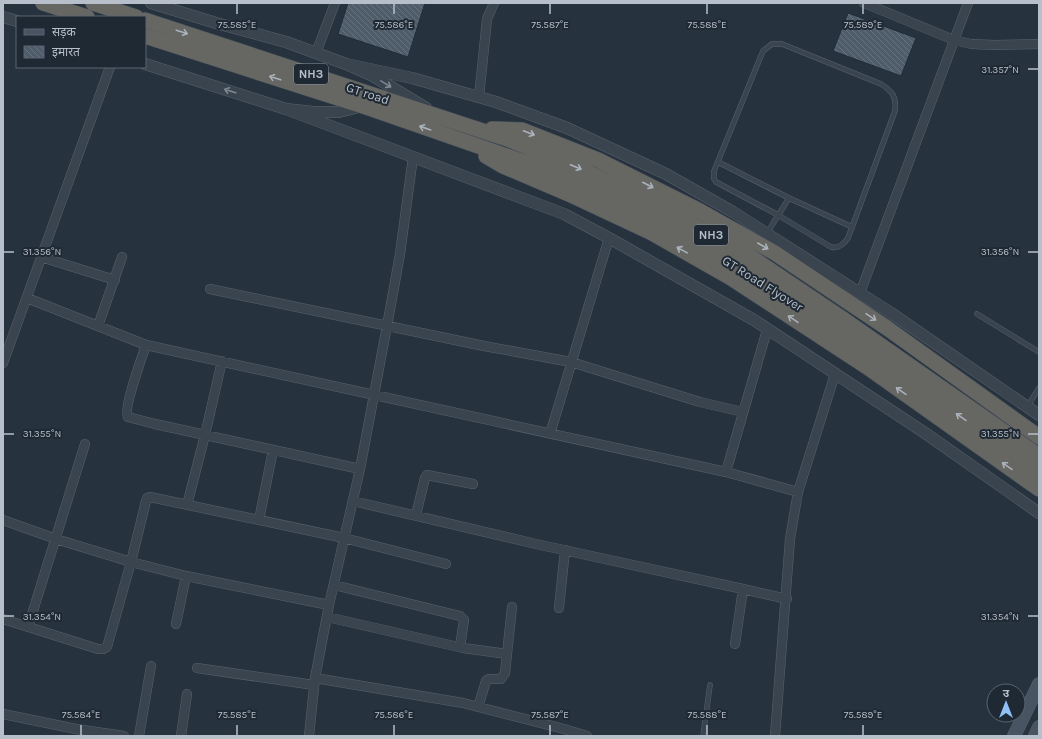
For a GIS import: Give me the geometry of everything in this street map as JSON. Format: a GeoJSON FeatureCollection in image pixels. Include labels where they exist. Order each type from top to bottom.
{"type":"FeatureCollection","features":[{"type":"Feature","properties":{"kind":"highway"},"geometry":{"type":"LineString","coordinates":[[43,3],[84,16]]}},
{"type":"Feature","properties":{"kind":"highway"},"geometry":{"type":"LineString","coordinates":[[93,3],[133,16]]}},
{"type":"Feature","properties":{"kind":"highway","name":"GT road"},"geometry":{"type":"LineString","coordinates":[[146,20],[477,128]]}},
{"type":"Feature","properties":{"kind":"highway","name":"GT road"},"geometry":{"type":"LineString","coordinates":[[146,36],[363,106],[462,141]]}},
{"type":"Feature","properties":{"kind":"highway"},"geometry":{"type":"LineString","coordinates":[[477,128],[522,130],[598,160],[700,211],[775,253],[887,328],[1039,437]]}},
{"type":"Feature","properties":{"kind":"highway","name":"GT Road Flyover"},"geometry":{"type":"LineString","coordinates":[[477,128],[581,169],[663,208],[742,251],[843,319],[879,352],[1039,472]]}},
{"type":"Feature","properties":{"kind":"highway"},"geometry":{"type":"LineString","coordinates":[[462,141],[503,166],[571,195],[652,233],[732,278],[867,368],[1039,488]]}},
{"type":"Feature","properties":{"kind":"highway","name":"GT Road Flyover"},"geometry":{"type":"LineString","coordinates":[[462,141],[580,183],[660,222],[738,266],[879,352],[1039,456]]}},
{"type":"Feature","properties":{"kind":"main road"},"geometry":{"type":"LineString","coordinates":[[1014,736],[1039,684]]}},
{"type":"Feature","properties":{"kind":"main road"},"geometry":{"type":"LineString","coordinates":[[1035,736],[1039,727]]}},
{"type":"Feature","properties":{"kind":"street"},"geometry":{"type":"LineString","coordinates":[[151,3],[286,42],[346,64],[373,76],[441,117]]}},
{"type":"Feature","properties":{"kind":"street"},"geometry":{"type":"LineString","coordinates":[[316,53],[335,3]]}},
{"type":"Feature","properties":{"kind":"street"},"geometry":{"type":"LineString","coordinates":[[479,97],[487,19],[494,3]]}},
{"type":"Feature","properties":{"kind":"street"},"geometry":{"type":"LineString","coordinates":[[864,3],[954,40],[971,44],[1039,44]]}},
{"type":"Feature","properties":{"kind":"street"},"geometry":{"type":"LineString","coordinates":[[860,293],[968,3]]}},
{"type":"Feature","properties":{"kind":"street"},"geometry":{"type":"LineString","coordinates":[[3,17],[16,21]]}},
{"type":"Feature","properties":{"kind":"street"},"geometry":{"type":"LineString","coordinates":[[146,64],[286,109],[564,214],[741,312],[925,433],[1039,513]]}},
{"type":"Feature","properties":{"kind":"street"},"geometry":{"type":"LineString","coordinates":[[346,64],[412,78],[496,102],[566,128],[666,174],[733,212],[860,293],[1039,415]]}},
{"type":"Feature","properties":{"kind":"street"},"geometry":{"type":"LineString","coordinates":[[3,363],[110,68]]}},
{"type":"Feature","properties":{"kind":"street"},"geometry":{"type":"LineString","coordinates":[[286,109],[313,112],[339,112],[363,106]]}},
{"type":"Feature","properties":{"kind":"street"},"geometry":{"type":"LineString","coordinates":[[309,736],[314,681],[329,605],[360,469],[374,395],[400,254],[413,157]]}},
{"type":"Feature","properties":{"kind":"street"},"geometry":{"type":"LineString","coordinates":[[550,434],[609,238]]}},
{"type":"Feature","properties":{"kind":"street"},"geometry":{"type":"LineString","coordinates":[[41,257],[115,280]]}},
{"type":"Feature","properties":{"kind":"street"},"geometry":{"type":"LineString","coordinates":[[98,326],[122,257]]}},
{"type":"Feature","properties":{"kind":"street"},"geometry":{"type":"LineString","coordinates":[[210,289],[484,346],[571,362],[700,402],[743,412]]}},
{"type":"Feature","properties":{"kind":"street"},"geometry":{"type":"LineString","coordinates":[[27,298],[146,345],[726,472],[798,492]]}},
{"type":"Feature","properties":{"kind":"street"},"geometry":{"type":"LineString","coordinates":[[726,472],[767,330]]}},
{"type":"Feature","properties":{"kind":"street"},"geometry":{"type":"LineString","coordinates":[[146,345],[131,392],[127,412],[128,417],[360,469]]}},
{"type":"Feature","properties":{"kind":"street"},"geometry":{"type":"LineString","coordinates":[[187,505],[222,362]]}},
{"type":"Feature","properties":{"kind":"street"},"geometry":{"type":"LineString","coordinates":[[775,736],[790,539],[798,492],[834,374]]}},
{"type":"Feature","properties":{"kind":"street"},"geometry":{"type":"LineString","coordinates":[[28,627],[86,444]]}},
{"type":"Feature","properties":{"kind":"street"},"geometry":{"type":"LineString","coordinates":[[259,520],[273,450]]}},
{"type":"Feature","properties":{"kind":"street"},"geometry":{"type":"LineString","coordinates":[[416,516],[424,478],[428,475],[473,484]]}},
{"type":"Feature","properties":{"kind":"street"},"geometry":{"type":"LineString","coordinates":[[3,619],[98,649],[107,647],[147,498],[153,497],[344,538],[446,564]]}},
{"type":"Feature","properties":{"kind":"street"},"geometry":{"type":"LineString","coordinates":[[353,500],[416,516],[743,588],[786,599]]}},
{"type":"Feature","properties":{"kind":"street"},"geometry":{"type":"LineString","coordinates":[[3,520],[56,539],[131,562],[186,576],[329,605]]}},
{"type":"Feature","properties":{"kind":"street"},"geometry":{"type":"LineString","coordinates":[[559,608],[565,550]]}},
{"type":"Feature","properties":{"kind":"street"},"geometry":{"type":"LineString","coordinates":[[176,624],[186,576]]}},
{"type":"Feature","properties":{"kind":"street"},"geometry":{"type":"LineString","coordinates":[[334,585],[460,616],[464,620],[460,647]]}},
{"type":"Feature","properties":{"kind":"street"},"geometry":{"type":"LineString","coordinates":[[735,644],[743,588]]}},
{"type":"Feature","properties":{"kind":"street"},"geometry":{"type":"LineString","coordinates":[[478,707],[486,681],[489,679],[502,679],[504,677],[512,607]]}},
{"type":"Feature","properties":{"kind":"street"},"geometry":{"type":"LineString","coordinates":[[327,617],[460,647],[507,654]]}},
{"type":"Feature","properties":{"kind":"street"},"geometry":{"type":"LineString","coordinates":[[139,736],[151,666]]}},
{"type":"Feature","properties":{"kind":"street"},"geometry":{"type":"LineString","coordinates":[[197,668],[314,681],[463,703],[587,736]]}},
{"type":"Feature","properties":{"kind":"street"},"geometry":{"type":"LineString","coordinates":[[181,736],[187,694]]}},
{"type":"Feature","properties":{"kind":"street"},"geometry":{"type":"LineString","coordinates":[[3,714],[76,732],[124,736]]}},
{"type":"Feature","properties":{"kind":"lane"},"geometry":{"type":"LineString","coordinates":[[772,44],[782,44],[880,84],[890,90],[894,95],[896,102],[895,111],[848,238],[844,244],[836,248],[831,247],[778,215],[716,182],[714,176],[718,162],[763,51],[772,44]]}},
{"type":"Feature","properties":{"kind":"lane"},"geometry":{"type":"LineString","coordinates":[[718,162],[789,198],[852,227]]}},
{"type":"Feature","properties":{"kind":"lane"},"geometry":{"type":"LineString","coordinates":[[766,233],[789,198]]}},
{"type":"Feature","properties":{"kind":"lane"},"geometry":{"type":"LineString","coordinates":[[977,314],[1039,352]]}},
{"type":"Feature","properties":{"kind":"lane"},"geometry":{"type":"LineString","coordinates":[[1027,407],[1039,388]]}},
{"type":"Feature","properties":{"kind":"lane"},"geometry":{"type":"LineString","coordinates":[[703,736],[710,686]]}},
{"type":"Feature","properties":{"kind":"building"},"geometry":{"type":"Polygon","coordinates":[[[348,3],[425,3],[408,57],[338,34],[348,3]]]}},
{"type":"Feature","properties":{"kind":"building"},"geometry":{"type":"Polygon","coordinates":[[[848,13],[916,38],[901,76],[833,51],[848,13]]]}}]}
